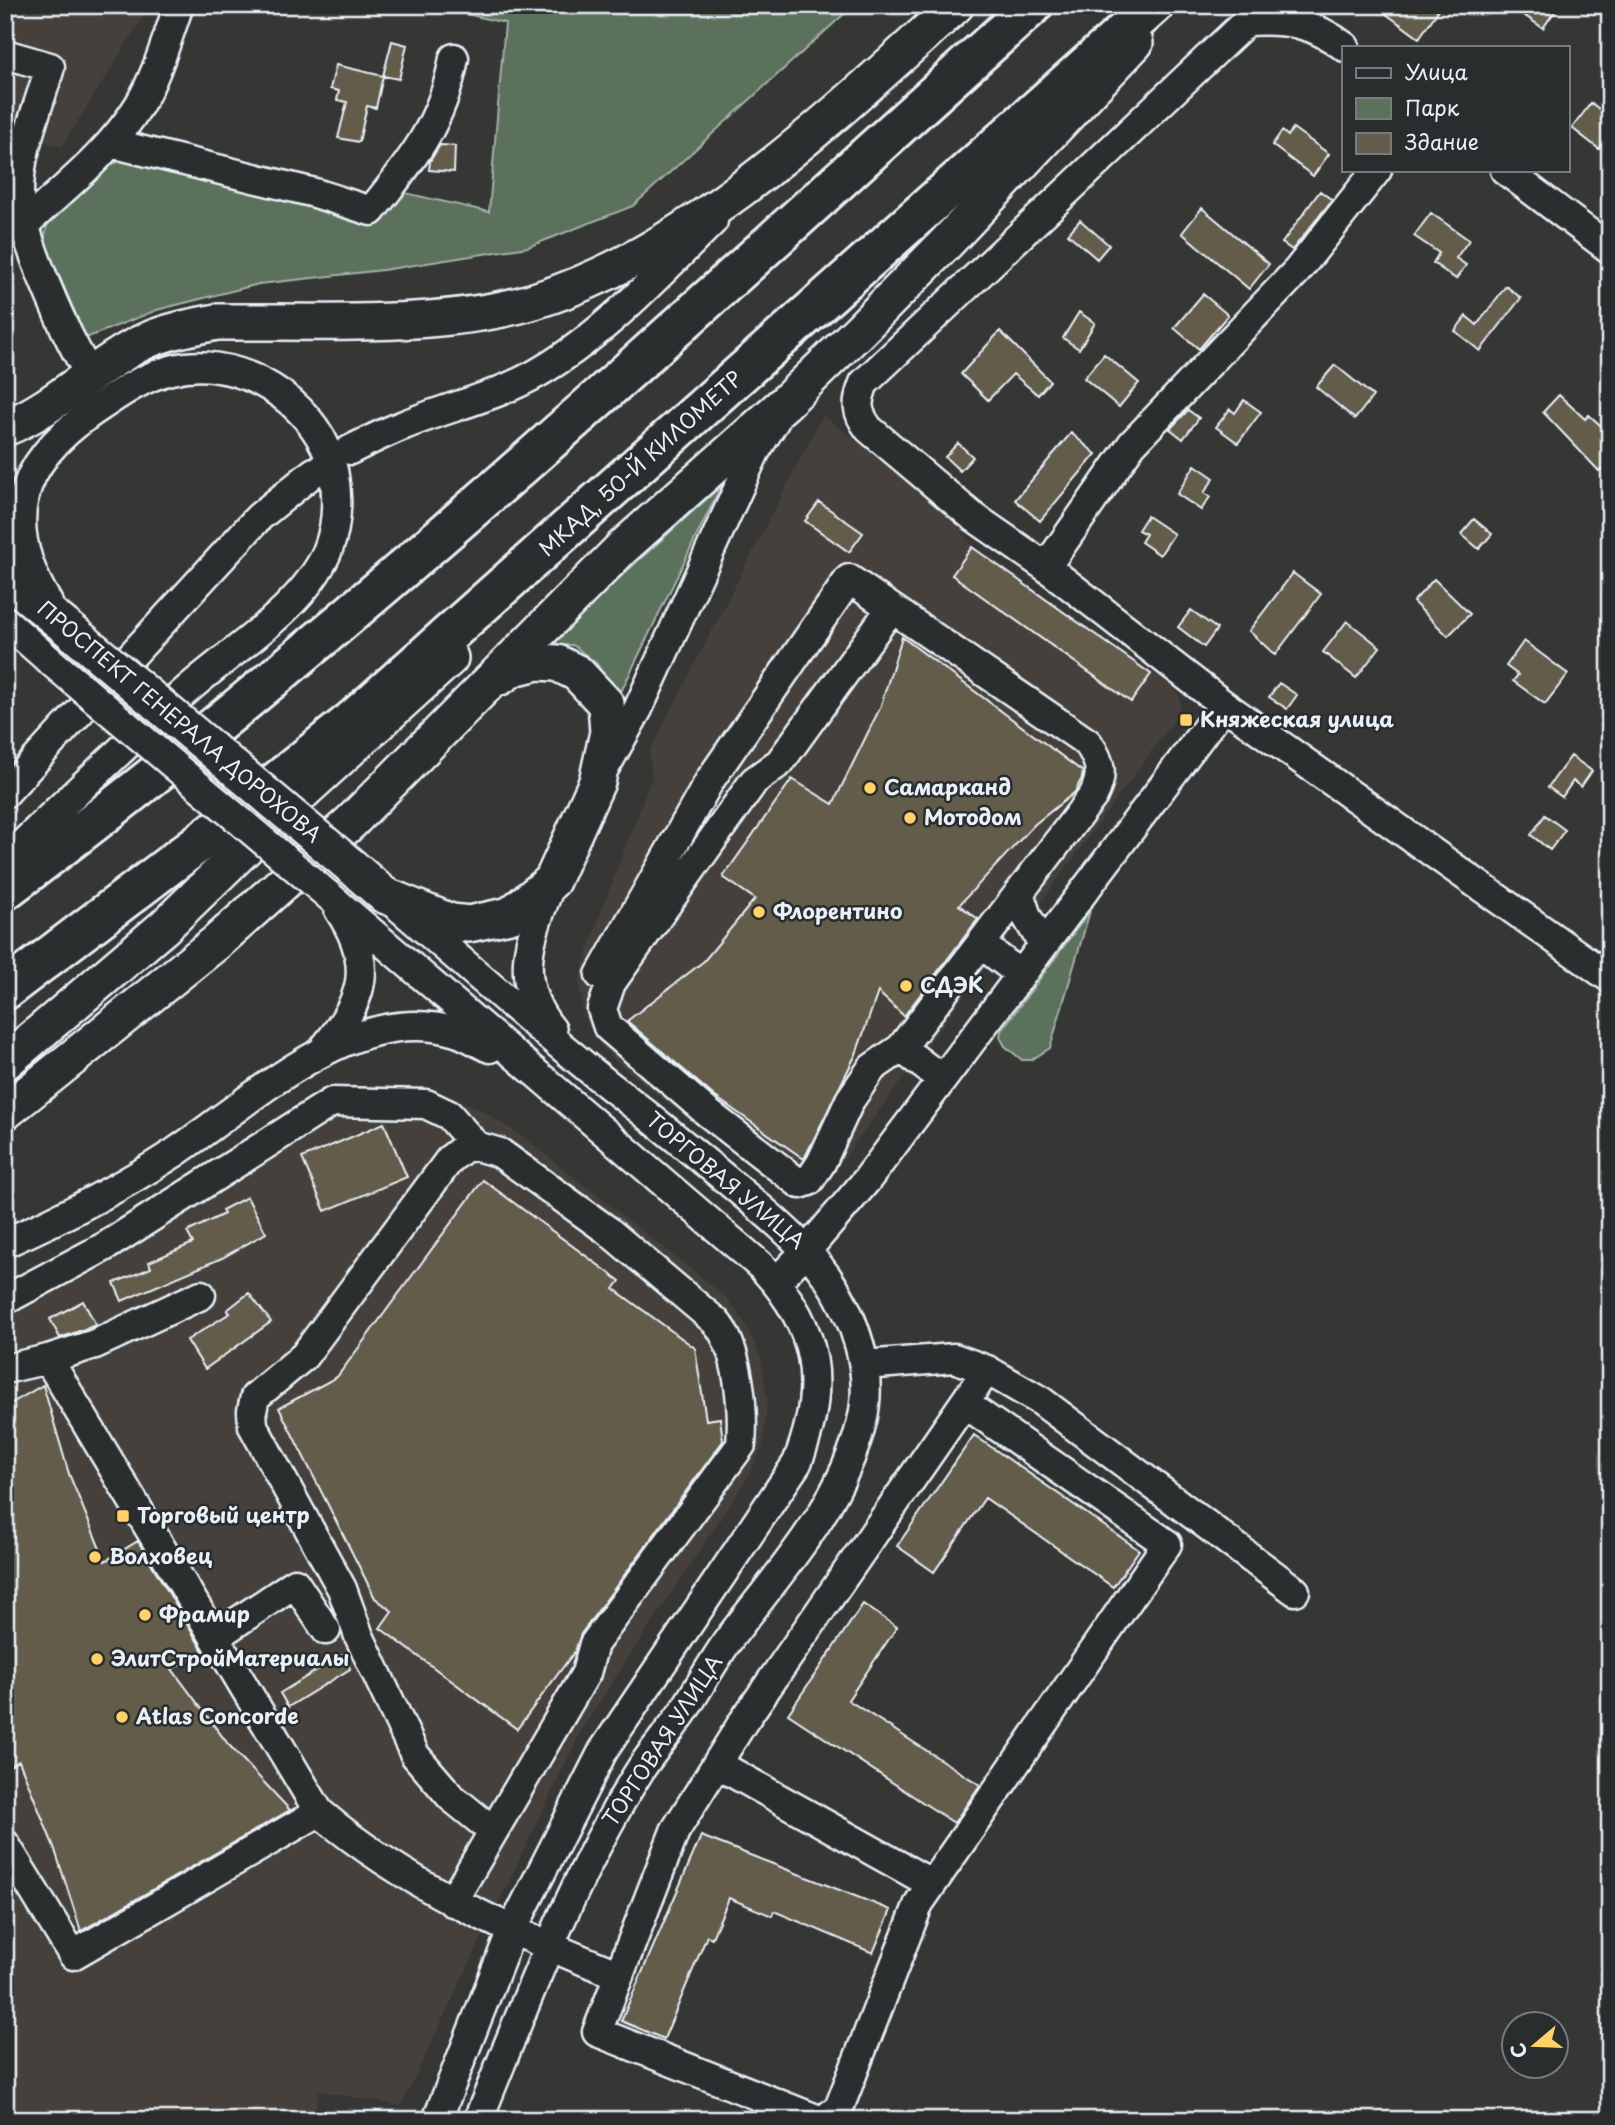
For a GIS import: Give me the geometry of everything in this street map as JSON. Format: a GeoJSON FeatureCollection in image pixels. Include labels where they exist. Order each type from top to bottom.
{"type":"FeatureCollection","features":[{"type":"Feature","properties":{"kind":"highway"},"geometry":{"type":"LineString","coordinates":[[5,890],[188,750],[408,567],[1033,5]]}},
{"type":"Feature","properties":{"kind":"highway","name":"МКАД, 50-Й КИЛОМЕТР"},"geometry":{"type":"LineString","coordinates":[[5,990],[115,908],[356,717],[1154,5]]}},
{"type":"Feature","properties":{"kind":"main road"},"geometry":{"type":"LineString","coordinates":[[5,428],[60,400],[139,344],[175,330],[217,322],[469,315],[533,302],[586,282],[656,248],[765,170],[956,5]]}},
{"type":"Feature","properties":{"kind":"main road"},"geometry":{"type":"LineString","coordinates":[[5,1112],[216,942],[351,821],[622,548],[787,401],[946,243],[1171,5]]}},
{"type":"Feature","properties":{"kind":"main road"},"geometry":{"type":"LineString","coordinates":[[5,1062],[164,927],[307,788],[459,650],[529,565]]}},
{"type":"Feature","properties":{"kind":"main road","name":"ПРОСПЕКТ ГЕНЕРАЛА ДОРОХОВА"},"geometry":{"type":"LineString","coordinates":[[5,577],[352,867]]}},
{"type":"Feature","properties":{"kind":"main road"},"geometry":{"type":"LineString","coordinates":[[384,895],[451,922],[469,924],[510,915],[552,881],[597,782],[608,732],[606,704],[577,673],[557,663],[537,662],[513,668],[479,691]]}},
{"type":"Feature","properties":{"kind":"main road","name":"ТОРГОВАЯ УЛИЦА"},"geometry":{"type":"LineString","coordinates":[[352,867],[384,895]]}},
{"type":"Feature","properties":{"kind":"street"},"geometry":{"type":"LineString","coordinates":[[25,224],[111,143],[140,104],[162,54],[179,5]]}},
{"type":"Feature","properties":{"kind":"street"},"geometry":{"type":"LineString","coordinates":[[1344,46],[1325,33],[1285,19],[1247,22],[864,383],[857,400],[859,416],[869,429],[963,518],[1046,567],[1224,705],[1610,978]]}},
{"type":"Feature","properties":{"kind":"street"},"geometry":{"type":"LineString","coordinates":[[5,54],[50,66],[23,161],[19,192],[25,224],[61,322],[91,376]]}},
{"type":"Feature","properties":{"kind":"street"},"geometry":{"type":"LineString","coordinates":[[111,143],[314,193],[371,211],[438,118],[448,91],[454,58]]}},
{"type":"Feature","properties":{"kind":"street"},"geometry":{"type":"LineString","coordinates":[[350,450],[405,424],[481,400],[536,374],[584,340],[641,291],[765,170]]}},
{"type":"Feature","properties":{"kind":"street"},"geometry":{"type":"LineString","coordinates":[[1046,567],[1132,444],[1297,271],[1375,172]]}},
{"type":"Feature","properties":{"kind":"street"},"geometry":{"type":"LineString","coordinates":[[1508,172],[1610,249]]}},
{"type":"Feature","properties":{"kind":"street"},"geometry":{"type":"LineString","coordinates":[[5,861],[188,689],[294,600],[311,579],[327,554],[334,531],[336,502],[334,472],[326,449],[302,414],[280,393],[229,370],[202,366],[173,369],[144,379],[109,400],[50,444],[29,471],[20,492],[16,523],[19,548],[27,573],[72,632]]}},
{"type":"Feature","properties":{"kind":"street"},"geometry":{"type":"LineString","coordinates":[[597,782],[638,709],[755,452],[787,401]]}},
{"type":"Feature","properties":{"kind":"street"},"geometry":{"type":"LineString","coordinates":[[5,793],[259,517],[314,472]]}},
{"type":"Feature","properties":{"kind":"street"},"geometry":{"type":"LineString","coordinates":[[611,983],[600,975],[710,780],[849,579],[890,610],[1088,743],[1096,756],[1101,774],[1093,796],[901,1048],[872,1068],[850,1100],[811,1179],[803,1184],[708,1113],[608,1027],[602,1009],[611,983],[754,781],[780,762],[890,610]]}},
{"type":"Feature","properties":{"kind":"street","name":"ПРОСПЕКТ ГЕНЕРАЛА ДОРОХОВА"},"geometry":{"type":"LineString","coordinates":[[5,621],[328,895]]}},
{"type":"Feature","properties":{"kind":"street"},"geometry":{"type":"LineString","coordinates":[[5,632],[49,660]]}},
{"type":"Feature","properties":{"kind":"street"},"geometry":{"type":"LineString","coordinates":[[776,1282],[866,1181],[1224,705]]}},
{"type":"Feature","properties":{"kind":"street"},"geometry":{"type":"LineString","coordinates":[[552,881],[529,942],[526,967],[530,988],[542,1018],[576,1059]]}},
{"type":"Feature","properties":{"kind":"street"},"geometry":{"type":"LineString","coordinates":[[1018,893],[1027,917],[1043,944]]}},
{"type":"Feature","properties":{"kind":"street"},"geometry":{"type":"LineString","coordinates":[[321,1052],[347,1021],[359,996],[361,977],[357,950],[347,923],[328,895]]}},
{"type":"Feature","properties":{"kind":"street","name":"ТОРГОВАЯ УЛИЦА"},"geometry":{"type":"LineString","coordinates":[[328,895],[776,1282],[807,1331],[814,1358],[816,1395],[809,1432],[797,1463],[603,1751],[512,1930],[437,2120]]}},
{"type":"Feature","properties":{"kind":"street","name":"ТОРГОВАЯ УЛИЦА"},"geometry":{"type":"LineString","coordinates":[[384,895],[576,1059],[682,1143],[807,1250],[837,1292],[849,1317],[864,1365],[863,1416],[841,1482],[822,1516],[727,1642],[681,1714],[643,1766],[591,1853],[478,2120]]}},
{"type":"Feature","properties":{"kind":"street"},"geometry":{"type":"LineString","coordinates":[[994,954],[1020,974]]}},
{"type":"Feature","properties":{"kind":"street"},"geometry":{"type":"LineString","coordinates":[[5,1243],[69,1214],[160,1161],[321,1052],[370,1033],[395,1027],[429,1027],[456,1032],[524,1064]]}},
{"type":"Feature","properties":{"kind":"street"},"geometry":{"type":"LineString","coordinates":[[901,1048],[942,1079]]}},
{"type":"Feature","properties":{"kind":"street"},"geometry":{"type":"LineString","coordinates":[[5,1300],[106,1246],[332,1102],[426,1104],[449,1115],[476,1146]]}},
{"type":"Feature","properties":{"kind":"street"},"geometry":{"type":"LineString","coordinates":[[682,1143],[708,1113]]}},
{"type":"Feature","properties":{"kind":"street"},"geometry":{"type":"LineString","coordinates":[[452,1902],[586,1673],[594,1644],[741,1444],[744,1419],[728,1335],[716,1322],[607,1230],[500,1153],[476,1146],[464,1147],[450,1159],[304,1356],[255,1397],[252,1411],[253,1426],[342,1588],[359,1636],[415,1755],[451,1797],[493,1830]]}},
{"type":"Feature","properties":{"kind":"street"},"geometry":{"type":"LineString","coordinates":[[5,1369],[95,1344],[201,1295]]}},
{"type":"Feature","properties":{"kind":"street"},"geometry":{"type":"LineString","coordinates":[[864,1365],[954,1358],[987,1370],[1041,1401],[1295,1591]]}},
{"type":"Feature","properties":{"kind":"street"},"geometry":{"type":"LineString","coordinates":[[48,1359],[319,1812],[371,1853],[452,1902],[549,1947],[619,1975]]}},
{"type":"Feature","properties":{"kind":"street"},"geometry":{"type":"LineString","coordinates":[[818,2120],[597,2032],[675,1831],[717,1764],[987,1370]]}},
{"type":"Feature","properties":{"kind":"street"},"geometry":{"type":"LineString","coordinates":[[824,2120],[839,2108],[919,1903],[1167,1544],[964,1403]]}},
{"type":"Feature","properties":{"kind":"street"},"geometry":{"type":"LineString","coordinates":[[215,1637],[295,1583],[326,1630]]}},
{"type":"Feature","properties":{"kind":"street"},"geometry":{"type":"LineString","coordinates":[[717,1764],[932,1884]]}},
{"type":"Feature","properties":{"kind":"street"},"geometry":{"type":"LineString","coordinates":[[5,1844],[73,1955],[319,1812]]}},
{"type":"Feature","properties":{"kind":"shaded area"},"geometry":{"type":"Polygon","coordinates":[[[5,5],[151,5],[62,146],[14,134],[5,151],[5,5]]]}},
{"type":"Feature","properties":{"kind":"shaded area"},"geometry":{"type":"Polygon","coordinates":[[[823,415],[948,512],[972,547],[1151,674],[1157,674],[1176,690],[1180,698],[1180,712],[1034,912],[1016,925],[821,1190],[807,1200],[793,1193],[688,1110],[675,1109],[612,1058],[594,1037],[584,1017],[579,981],[599,917],[652,777],[649,753],[823,415]]]}},
{"type":"Feature","properties":{"kind":"shaded area"},"geometry":{"type":"Polygon","coordinates":[[[359,1085],[425,1088],[476,1107],[521,1135],[726,1297],[746,1324],[761,1358],[767,1401],[763,1445],[745,1482],[583,1727],[401,2106],[319,2091],[313,2120],[5,2120],[5,1283],[69,1254],[329,1092],[359,1085]]]}},
{"type":"Feature","properties":{"kind":"green space"},"geometry":{"type":"Polygon","coordinates":[[[428,5],[854,5],[633,206],[528,247],[383,270],[259,284],[157,310],[86,338],[44,241],[48,220],[111,164],[132,159],[326,207],[370,226],[397,191],[489,212],[505,23],[428,5]]]}},
{"type":"Feature","properties":{"kind":"green space"},"geometry":{"type":"Polygon","coordinates":[[[721,486],[617,700],[597,664],[573,645],[544,646],[721,486]]]}},
{"type":"Feature","properties":{"kind":"green space"},"geometry":{"type":"Polygon","coordinates":[[[1090,911],[1050,1048],[1031,1060],[1022,1060],[1005,1046],[1000,1037],[1001,1031],[1090,911]]]}},
{"type":"Feature","properties":{"kind":"building"},"geometry":{"type":"Polygon","coordinates":[[[1374,5],[1430,5],[1438,11],[1419,38],[1374,5]]]}},
{"type":"Feature","properties":{"kind":"building"},"geometry":{"type":"Polygon","coordinates":[[[1509,5],[1559,5],[1543,28],[1509,5]]]}},
{"type":"Feature","properties":{"kind":"building"},"geometry":{"type":"Polygon","coordinates":[[[392,41],[407,45],[399,79],[383,76],[392,41]]]}},
{"type":"Feature","properties":{"kind":"building"},"geometry":{"type":"Polygon","coordinates":[[[336,65],[383,76],[376,108],[367,106],[359,142],[338,138],[347,102],[337,100],[339,91],[330,89],[336,65]]]}},
{"type":"Feature","properties":{"kind":"building"},"geometry":{"type":"Polygon","coordinates":[[[1591,103],[1610,117],[1610,136],[1599,149],[1572,128],[1591,103]]]}},
{"type":"Feature","properties":{"kind":"building"},"geometry":{"type":"Polygon","coordinates":[[[1293,128],[1329,154],[1313,176],[1272,145],[1282,131],[1288,136],[1293,128]]]}},
{"type":"Feature","properties":{"kind":"building"},"geometry":{"type":"Polygon","coordinates":[[[440,145],[455,146],[454,172],[429,170],[430,161],[440,145]]]}},
{"type":"Feature","properties":{"kind":"building"},"geometry":{"type":"Polygon","coordinates":[[[1320,191],[1332,200],[1292,250],[1282,243],[1320,191]]]}},
{"type":"Feature","properties":{"kind":"building"},"geometry":{"type":"Polygon","coordinates":[[[1202,208],[1269,264],[1249,289],[1182,233],[1202,208]]]}},
{"type":"Feature","properties":{"kind":"building"},"geometry":{"type":"Polygon","coordinates":[[[1431,213],[1469,240],[1456,258],[1466,265],[1456,279],[1433,263],[1439,253],[1414,236],[1431,213]]]}},
{"type":"Feature","properties":{"kind":"building"},"geometry":{"type":"Polygon","coordinates":[[[1080,220],[1109,245],[1097,259],[1068,234],[1080,220]]]}},
{"type":"Feature","properties":{"kind":"building"},"geometry":{"type":"Polygon","coordinates":[[[1506,286],[1521,298],[1480,351],[1455,331],[1466,316],[1477,325],[1506,286]]]}},
{"type":"Feature","properties":{"kind":"building"},"geometry":{"type":"Polygon","coordinates":[[[1203,294],[1228,315],[1199,349],[1174,328],[1203,294]]]}},
{"type":"Feature","properties":{"kind":"building"},"geometry":{"type":"Polygon","coordinates":[[[1079,312],[1095,323],[1079,349],[1063,338],[1079,312]]]}},
{"type":"Feature","properties":{"kind":"building"},"geometry":{"type":"Polygon","coordinates":[[[1000,331],[1050,381],[1038,395],[1013,374],[988,400],[961,374],[1000,331]]]}},
{"type":"Feature","properties":{"kind":"building"},"geometry":{"type":"Polygon","coordinates":[[[1104,354],[1139,383],[1119,407],[1084,378],[1104,354]]]}},
{"type":"Feature","properties":{"kind":"building"},"geometry":{"type":"Polygon","coordinates":[[[1335,365],[1373,396],[1355,419],[1316,387],[1335,365]]]}},
{"type":"Feature","properties":{"kind":"building"},"geometry":{"type":"Polygon","coordinates":[[[1559,395],[1585,419],[1589,415],[1610,434],[1610,460],[1599,471],[1543,412],[1559,395]]]}},
{"type":"Feature","properties":{"kind":"building"},"geometry":{"type":"Polygon","coordinates":[[[1244,400],[1261,412],[1238,443],[1216,427],[1230,409],[1235,413],[1244,400]]]}},
{"type":"Feature","properties":{"kind":"building"},"geometry":{"type":"Polygon","coordinates":[[[1188,410],[1199,418],[1183,439],[1170,429],[1188,410]]]}},
{"type":"Feature","properties":{"kind":"building"},"geometry":{"type":"Polygon","coordinates":[[[1071,433],[1096,454],[1040,521],[1015,500],[1071,433]]]}},
{"type":"Feature","properties":{"kind":"building"},"geometry":{"type":"Polygon","coordinates":[[[958,443],[973,457],[960,471],[945,457],[958,443]]]}},
{"type":"Feature","properties":{"kind":"building"},"geometry":{"type":"Polygon","coordinates":[[[1195,465],[1214,478],[1204,493],[1210,497],[1201,510],[1177,494],[1195,465]]]}},
{"type":"Feature","properties":{"kind":"building"},"geometry":{"type":"Polygon","coordinates":[[[819,502],[863,533],[849,552],[805,521],[819,502]]]}},
{"type":"Feature","properties":{"kind":"building"},"geometry":{"type":"Polygon","coordinates":[[[1147,516],[1174,534],[1160,555],[1141,542],[1146,534],[1138,530],[1147,516]]]}},
{"type":"Feature","properties":{"kind":"building"},"geometry":{"type":"Polygon","coordinates":[[[1474,519],[1492,534],[1479,549],[1461,534],[1474,519]]]}},
{"type":"Feature","properties":{"kind":"building"},"geometry":{"type":"Polygon","coordinates":[[[972,547],[1151,674],[1131,702],[952,575],[972,547]]]}},
{"type":"Feature","properties":{"kind":"building"},"geometry":{"type":"Polygon","coordinates":[[[1293,573],[1321,594],[1275,655],[1249,631],[1293,573]]]}},
{"type":"Feature","properties":{"kind":"building"},"geometry":{"type":"Polygon","coordinates":[[[1434,579],[1470,614],[1448,636],[1413,602],[1434,579]]]}},
{"type":"Feature","properties":{"kind":"building"},"geometry":{"type":"Polygon","coordinates":[[[1191,610],[1217,629],[1204,647],[1178,627],[1191,610]]]}},
{"type":"Feature","properties":{"kind":"building"},"geometry":{"type":"Polygon","coordinates":[[[1347,621],[1380,647],[1356,678],[1323,652],[1347,621]]]}},
{"type":"Feature","properties":{"kind":"building"},"geometry":{"type":"Polygon","coordinates":[[[902,637],[1083,772],[1082,778],[1075,792],[1035,824],[959,905],[978,919],[904,1016],[878,992],[856,1054],[804,1159],[714,1096],[627,1021],[704,961],[755,899],[723,877],[792,779],[833,804],[880,708],[902,637]]]}},
{"type":"Feature","properties":{"kind":"building"},"geometry":{"type":"Polygon","coordinates":[[[1524,641],[1568,674],[1545,704],[1513,681],[1518,675],[1506,666],[1524,641]]]}},
{"type":"Feature","properties":{"kind":"building"},"geometry":{"type":"Polygon","coordinates":[[[1279,683],[1297,695],[1287,709],[1269,697],[1279,683]]]}},
{"type":"Feature","properties":{"kind":"building"},"geometry":{"type":"Polygon","coordinates":[[[1571,756],[1592,771],[1581,787],[1573,781],[1562,797],[1548,787],[1571,756]]]}},
{"type":"Feature","properties":{"kind":"building"},"geometry":{"type":"Polygon","coordinates":[[[1545,815],[1565,830],[1550,850],[1531,835],[1545,815]]]}},
{"type":"Feature","properties":{"kind":"building"},"geometry":{"type":"Polygon","coordinates":[[[384,1123],[407,1177],[325,1211],[302,1158],[384,1123]]]}},
{"type":"Feature","properties":{"kind":"building"},"geometry":{"type":"Polygon","coordinates":[[[483,1180],[620,1281],[614,1289],[695,1348],[706,1420],[720,1418],[723,1441],[581,1634],[575,1651],[517,1729],[380,1628],[392,1611],[375,1598],[279,1408],[337,1377],[483,1180]]]}},
{"type":"Feature","properties":{"kind":"building"},"geometry":{"type":"Polygon","coordinates":[[[247,1197],[266,1233],[222,1258],[122,1301],[114,1283],[151,1268],[149,1262],[193,1243],[187,1232],[224,1214],[222,1210],[247,1197]]]}},
{"type":"Feature","properties":{"kind":"building"},"geometry":{"type":"Polygon","coordinates":[[[249,1293],[271,1322],[205,1369],[187,1340],[230,1313],[227,1310],[249,1293]]]}},
{"type":"Feature","properties":{"kind":"building"},"geometry":{"type":"Polygon","coordinates":[[[83,1301],[96,1325],[60,1338],[50,1319],[83,1301]]]}},
{"type":"Feature","properties":{"kind":"building","name":"ЭлитСтройМатериалы"},"geometry":{"type":"Polygon","coordinates":[[[43,1385],[69,1474],[105,1561],[138,1541],[203,1651],[172,1669],[228,1744],[290,1810],[81,1931],[54,1847],[19,1761],[5,1769],[5,1407],[43,1385]]]}},
{"type":"Feature","properties":{"kind":"building"},"geometry":{"type":"Polygon","coordinates":[[[974,1435],[1139,1550],[1113,1587],[985,1498],[934,1572],[897,1546],[974,1435]]]}},
{"type":"Feature","properties":{"kind":"building"},"geometry":{"type":"Polygon","coordinates":[[[863,1604],[897,1627],[848,1700],[980,1785],[954,1823],[788,1714],[863,1604]]]}},
{"type":"Feature","properties":{"kind":"building"},"geometry":{"type":"Polygon","coordinates":[[[345,1653],[350,1669],[288,1707],[280,1693],[345,1653]]]}},
{"type":"Feature","properties":{"kind":"building"},"geometry":{"type":"Polygon","coordinates":[[[701,1836],[891,1910],[873,1953],[774,1911],[772,1916],[729,1898],[712,1938],[707,1936],[664,2039],[621,2021],[701,1836]]]}},
{"type":"Feature","properties":{"kind":"place","name":"Княжеская улица"},"geometry":{"type":"Point","coordinates":[1186,720]}},
{"type":"Feature","properties":{"kind":"place","name":"Самарканд"},"geometry":{"type":"Point","coordinates":[870,788]}},
{"type":"Feature","properties":{"kind":"place","name":"Мотодом"},"geometry":{"type":"Point","coordinates":[910,818]}},
{"type":"Feature","properties":{"kind":"place","name":"Флорентино"},"geometry":{"type":"Point","coordinates":[759,912]}},
{"type":"Feature","properties":{"kind":"place","name":"СДЭК"},"geometry":{"type":"Point","coordinates":[906,986]}},
{"type":"Feature","properties":{"kind":"place","name":"Торговый центр"},"geometry":{"type":"Point","coordinates":[123,1516]}},
{"type":"Feature","properties":{"kind":"place","name":"Волховец"},"geometry":{"type":"Point","coordinates":[95,1557]}},
{"type":"Feature","properties":{"kind":"place","name":"Фрамир"},"geometry":{"type":"Point","coordinates":[145,1615]}},
{"type":"Feature","properties":{"kind":"place","name":"ЭлитСтройМатериалы"},"geometry":{"type":"Point","coordinates":[97,1659]}},
{"type":"Feature","properties":{"kind":"place","name":"Atlas Concorde"},"geometry":{"type":"Point","coordinates":[122,1717]}}]}
